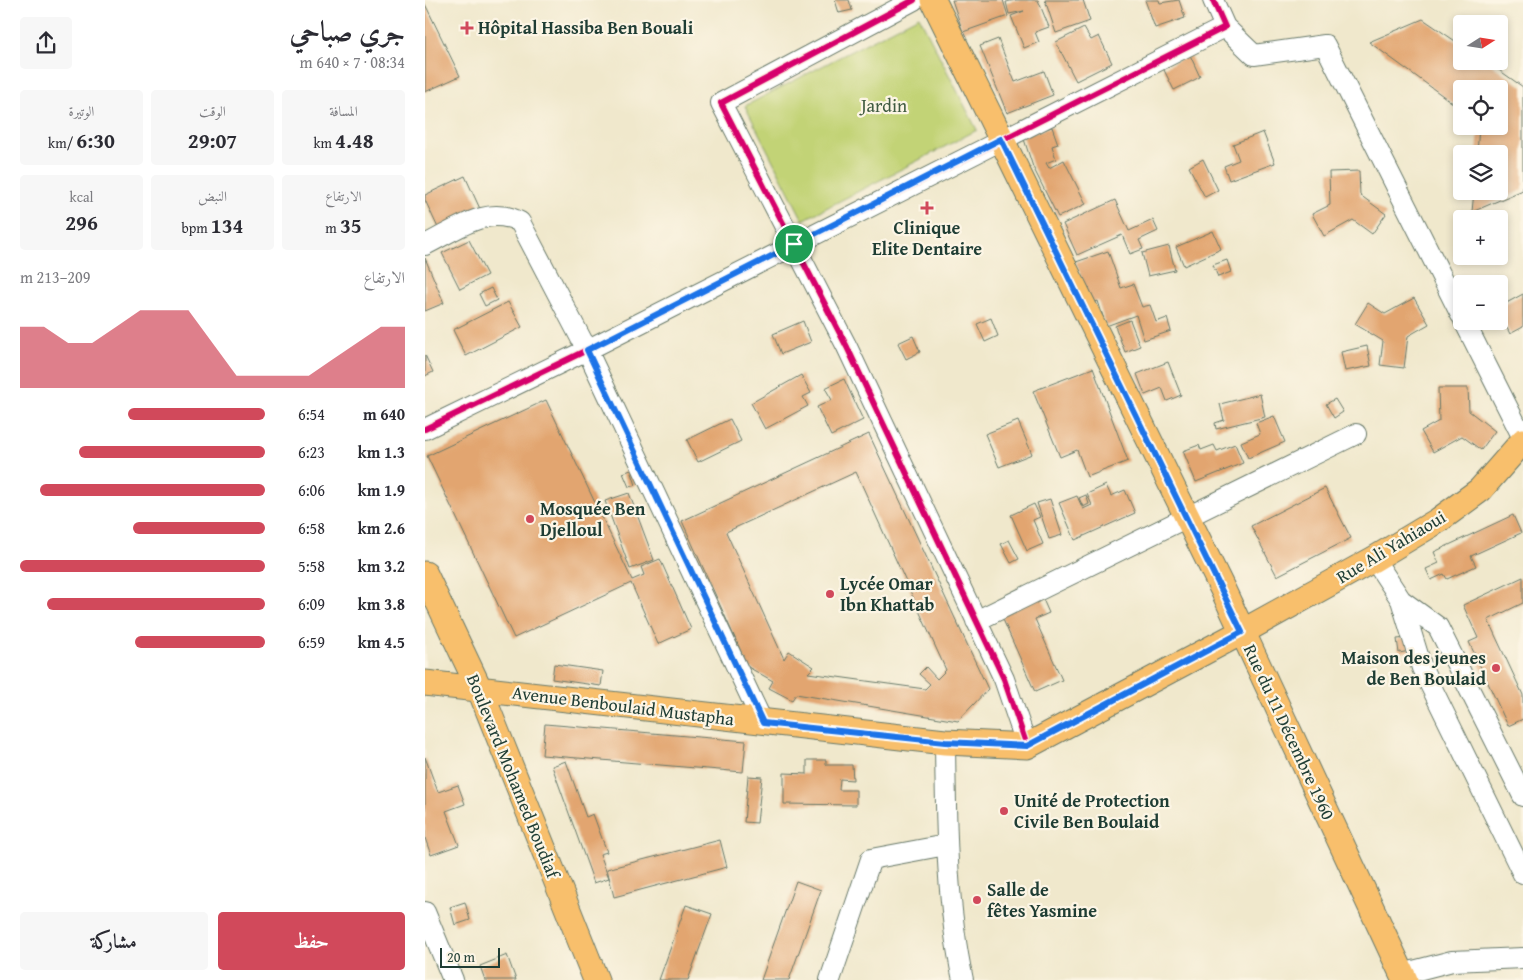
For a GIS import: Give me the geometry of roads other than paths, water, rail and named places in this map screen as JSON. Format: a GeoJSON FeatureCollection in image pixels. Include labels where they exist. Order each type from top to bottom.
{"type":"FeatureCollection","features":[{"type":"Feature","properties":{"kind":"main road","name":"Rue du 11 Décembre 1960"},"geometry":{"type":"LineString","coordinates":[[933,0],[1242,632],[1404,977]]}},
{"type":"Feature","properties":{"kind":"main road","name":"Rue Ali Yahiaoui"},"geometry":{"type":"LineString","coordinates":[[1242,632],[1374,559],[1439,520],[1479,490],[1523,439]]}},
{"type":"Feature","properties":{"kind":"main road","name":"Boulevard Mohamed Boudiaf"},"geometry":{"type":"LineString","coordinates":[[425,574],[480,690],[596,980]]}},
{"type":"Feature","properties":{"kind":"main road"},"geometry":{"type":"LineString","coordinates":[[1027,746],[1242,632]]}},
{"type":"Feature","properties":{"kind":"main road","name":"Avenue Benboulaid Mustapha"},"geometry":{"type":"LineString","coordinates":[[425,683],[763,723],[945,742],[1027,746]]}},
{"type":"Feature","properties":{"kind":"street"},"geometry":{"type":"LineString","coordinates":[[914,0],[721,102],[847,347],[1004,679],[1027,746]]}},
{"type":"Feature","properties":{"kind":"street"},"geometry":{"type":"LineString","coordinates":[[1213,0],[1225,27],[1254,55],[1325,45],[1453,299]]}},
{"type":"Feature","properties":{"kind":"street"},"geometry":{"type":"LineString","coordinates":[[425,429],[587,350],[1225,27]]}},
{"type":"Feature","properties":{"kind":"street"},"geometry":{"type":"LineString","coordinates":[[425,245],[491,214],[509,216],[520,222],[587,350],[763,723]]}},
{"type":"Feature","properties":{"kind":"street"},"geometry":{"type":"LineString","coordinates":[[1468,330],[1523,439]]}},
{"type":"Feature","properties":{"kind":"street"},"geometry":{"type":"LineString","coordinates":[[977,621],[1185,516],[1356,434]]}},
{"type":"Feature","properties":{"kind":"street"},"geometry":{"type":"LineString","coordinates":[[1374,559],[1401,600],[1422,668],[1523,874]]}},
{"type":"Feature","properties":{"kind":"street"},"geometry":{"type":"LineString","coordinates":[[1401,600],[1438,627],[1523,796]]}},
{"type":"Feature","properties":{"kind":"street"},"geometry":{"type":"LineString","coordinates":[[945,742],[946,845],[957,950],[963,980]]}},
{"type":"Feature","properties":{"kind":"street"},"geometry":{"type":"LineString","coordinates":[[830,980],[871,859],[946,845]]}},
{"type":"Feature","properties":{"kind":"street"},"geometry":{"type":"LineString","coordinates":[[425,912],[453,980]]}},
{"type":"Feature","properties":{"kind":"street"},"geometry":{"type":"LineString","coordinates":[[1404,977],[1452,961],[1523,958]]}},
{"type":"Feature","properties":{"kind":"place","name":"Hôpital Hassiba Ben Bouali"},"geometry":{"type":"Point","coordinates":[467,28]}},
{"type":"Feature","properties":{"kind":"place","name":"Clinique Elite Dentaire"},"geometry":{"type":"Point","coordinates":[927,208]}},
{"type":"Feature","properties":{"kind":"place","name":"Mosquée Ben Djelloul"},"geometry":{"type":"Point","coordinates":[530,519]}},
{"type":"Feature","properties":{"kind":"place","name":"Lycée Omar Ibn Khattab"},"geometry":{"type":"Point","coordinates":[830,594]}},
{"type":"Feature","properties":{"kind":"place","name":"Maison des jeunes de Ben Boulaid"},"geometry":{"type":"Point","coordinates":[1496,668]}},
{"type":"Feature","properties":{"kind":"place","name":"Unité de Protection Civile Ben Boulaid"},"geometry":{"type":"Point","coordinates":[1004,811]}},
{"type":"Feature","properties":{"kind":"place","name":"Salle de fêtes Yasmine"},"geometry":{"type":"Point","coordinates":[977,900]}},
{"type":"Feature","properties":{"kind":"park label","name":"Jardin"},"geometry":{"type":"Point","coordinates":[884,106]}}]}
